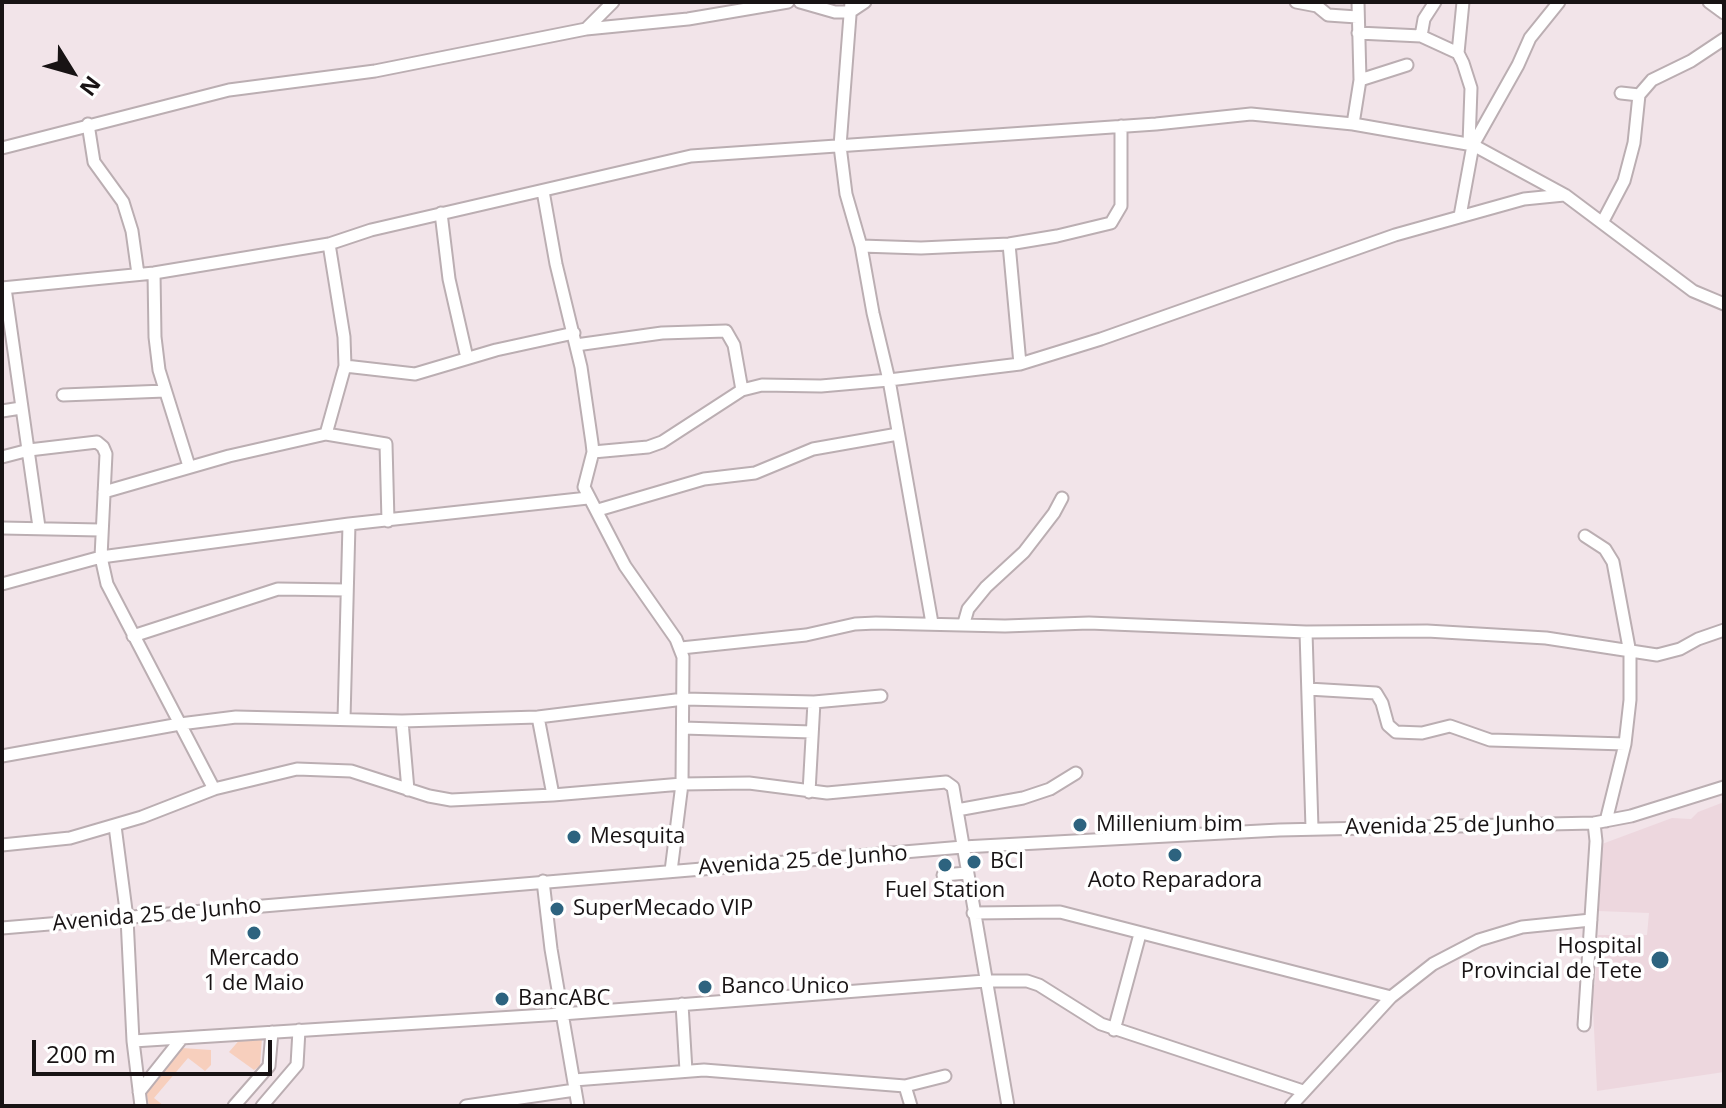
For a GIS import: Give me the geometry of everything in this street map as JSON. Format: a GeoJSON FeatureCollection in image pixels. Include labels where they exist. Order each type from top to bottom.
{"type":"FeatureCollection","features":[{"type":"Feature","properties":{"kind":"street"},"geometry":{"type":"LineString","coordinates":[[586,29],[613,2]]}},
{"type":"Feature","properties":{"kind":"street"},"geometry":{"type":"LineString","coordinates":[[2,148],[229,90],[375,71],[586,29],[688,19],[788,2]]}},
{"type":"Feature","properties":{"kind":"street"},"geometry":{"type":"LineString","coordinates":[[800,2],[835,12],[865,2]]}},
{"type":"Feature","properties":{"kind":"street"},"geometry":{"type":"LineString","coordinates":[[1296,2],[1317,6],[1328,15],[1357,17]]}},
{"type":"Feature","properties":{"kind":"street"},"geometry":{"type":"LineString","coordinates":[[1353,124],[1360,80],[1358,2]]}},
{"type":"Feature","properties":{"kind":"street"},"geometry":{"type":"LineString","coordinates":[[1421,36],[1424,19],[1435,2]]}},
{"type":"Feature","properties":{"kind":"street"},"geometry":{"type":"LineString","coordinates":[[1460,216],[1471,144],[1471,88],[1458,53],[1463,2]]}},
{"type":"Feature","properties":{"kind":"street"},"geometry":{"type":"LineString","coordinates":[[1471,144],[1518,65],[1530,38],[1557,2]]}},
{"type":"Feature","properties":{"kind":"street"},"geometry":{"type":"LineString","coordinates":[[1709,2],[1724,13]]}},
{"type":"Feature","properties":{"kind":"street"},"geometry":{"type":"LineString","coordinates":[[850,7],[840,146],[846,194],[861,246],[889,380],[932,623]]}},
{"type":"Feature","properties":{"kind":"street"},"geometry":{"type":"LineString","coordinates":[[1358,33],[1421,36],[1458,53]]}},
{"type":"Feature","properties":{"kind":"street"},"geometry":{"type":"LineString","coordinates":[[1603,221],[1624,181],[1634,143],[1639,95],[1652,80],[1691,61],[1724,39]]}},
{"type":"Feature","properties":{"kind":"street"},"geometry":{"type":"LineString","coordinates":[[1360,80],[1407,65]]}},
{"type":"Feature","properties":{"kind":"street"},"geometry":{"type":"LineString","coordinates":[[1621,93],[1639,95]]}},
{"type":"Feature","properties":{"kind":"street"},"geometry":{"type":"LineString","coordinates":[[39,527],[3,288],[154,273],[329,244],[371,230],[691,156],[1251,114],[1353,124],[1471,144],[1565,195],[1693,291],[1724,304]]}},
{"type":"Feature","properties":{"kind":"street"},"geometry":{"type":"LineString","coordinates":[[88,124],[94,162],[123,202],[132,231],[138,274]]}},
{"type":"Feature","properties":{"kind":"street"},"geometry":{"type":"LineString","coordinates":[[861,246],[921,248],[1009,244],[1111,223],[1121,206],[1121,126]]}},
{"type":"Feature","properties":{"kind":"street"},"geometry":{"type":"LineString","coordinates":[[543,191],[556,264],[575,339],[593,452],[584,487],[625,566],[681,648],[684,699],[682,784],[671,871]]}},
{"type":"Feature","properties":{"kind":"street"},"geometry":{"type":"LineString","coordinates":[[593,452],[648,447],[662,442],[742,390],[762,385],[821,386],[963,373],[1020,364],[1101,339],[1344,252],[1460,216],[1524,199],[1565,195]]}},
{"type":"Feature","properties":{"kind":"street"},"geometry":{"type":"LineString","coordinates":[[441,213],[449,279],[467,358]]}},
{"type":"Feature","properties":{"kind":"street"},"geometry":{"type":"LineString","coordinates":[[326,434],[345,366],[344,337],[329,244]]}},
{"type":"Feature","properties":{"kind":"street"},"geometry":{"type":"LineString","coordinates":[[1009,244],[1020,364]]}},
{"type":"Feature","properties":{"kind":"street"},"geometry":{"type":"LineString","coordinates":[[154,273],[155,337],[165,391],[189,466]]}},
{"type":"Feature","properties":{"kind":"street"},"geometry":{"type":"LineString","coordinates":[[345,366],[415,374],[467,358],[575,339],[726,331],[734,345],[742,390]]}},
{"type":"Feature","properties":{"kind":"street"},"geometry":{"type":"LineString","coordinates":[[63,395],[165,391]]}},
{"type":"Feature","properties":{"kind":"street"},"geometry":{"type":"LineString","coordinates":[[2,411],[21,408]]}},
{"type":"Feature","properties":{"kind":"street"},"geometry":{"type":"LineString","coordinates":[[104,492],[189,466],[326,434],[386,444],[388,521]]}},
{"type":"Feature","properties":{"kind":"street"},"geometry":{"type":"LineString","coordinates":[[598,510],[704,479],[755,473],[813,449],[898,434]]}},
{"type":"Feature","properties":{"kind":"street"},"geometry":{"type":"LineString","coordinates":[[2,457],[29,450],[101,444],[106,454],[101,557],[107,584],[214,789]]}},
{"type":"Feature","properties":{"kind":"street"},"geometry":{"type":"LineString","coordinates":[[2,584],[101,557],[349,524],[588,498]]}},
{"type":"Feature","properties":{"kind":"street"},"geometry":{"type":"LineString","coordinates":[[964,623],[968,609],[986,587],[1024,552],[1062,498]]}},
{"type":"Feature","properties":{"kind":"street"},"geometry":{"type":"LineString","coordinates":[[344,719],[349,524]]}},
{"type":"Feature","properties":{"kind":"street"},"geometry":{"type":"LineString","coordinates":[[2,528],[100,530]]}},
{"type":"Feature","properties":{"kind":"street"},"geometry":{"type":"LineString","coordinates":[[1584,1025],[1596,841],[1625,744],[1630,700],[1630,653],[1613,562],[1605,549],[1585,536]]}},
{"type":"Feature","properties":{"kind":"street"},"geometry":{"type":"LineString","coordinates":[[133,636],[278,589],[347,590]]}},
{"type":"Feature","properties":{"kind":"street"},"geometry":{"type":"LineString","coordinates":[[681,648],[806,635],[855,624],[964,623],[1005,626],[1089,623],[1306,632],[1427,631],[1546,638],[1657,655],[1724,630]]}},
{"type":"Feature","properties":{"kind":"street"},"geometry":{"type":"LineString","coordinates":[[1306,632],[1312,828]]}},
{"type":"Feature","properties":{"kind":"street"},"geometry":{"type":"LineString","coordinates":[[1308,689],[1376,693],[1388,725],[1396,732],[1422,733],[1450,726],[1490,740],[1625,744]]}},
{"type":"Feature","properties":{"kind":"street"},"geometry":{"type":"LineString","coordinates":[[2,756],[236,717],[402,721],[538,717],[684,699],[814,702],[881,696]]}},
{"type":"Feature","properties":{"kind":"street"},"geometry":{"type":"LineString","coordinates":[[809,792],[814,702]]}},
{"type":"Feature","properties":{"kind":"street"},"geometry":{"type":"LineString","coordinates":[[538,717],[553,795]]}},
{"type":"Feature","properties":{"kind":"street"},"geometry":{"type":"LineString","coordinates":[[402,721],[408,790]]}},
{"type":"Feature","properties":{"kind":"street"},"geometry":{"type":"LineString","coordinates":[[683,728],[812,732]]}},
{"type":"Feature","properties":{"kind":"street"},"geometry":{"type":"LineString","coordinates":[[2,845],[70,838],[115,826],[214,789],[297,769],[351,771],[451,800],[682,784],[749,783],[809,792],[844,793],[946,782],[953,787],[1008,1106]]}},
{"type":"Feature","properties":{"kind":"street"},"geometry":{"type":"LineString","coordinates":[[957,810],[1023,798],[1050,789],[1076,773]]}},
{"type":"Feature","properties":{"kind":"street","name":"Avenida 25 de Junho"},"geometry":{"type":"LineString","coordinates":[[2,928],[963,847],[1312,828],[1600,822],[1655,809],[1724,787]]}},
{"type":"Feature","properties":{"kind":"street"},"geometry":{"type":"LineString","coordinates":[[115,826],[127,918],[133,1041],[141,1106]]}},
{"type":"Feature","properties":{"kind":"street"},"geometry":{"type":"LineString","coordinates":[[943,875],[967,873]]}},
{"type":"Feature","properties":{"kind":"street"},"geometry":{"type":"LineString","coordinates":[[543,881],[551,949],[578,1106]]}},
{"type":"Feature","properties":{"kind":"street"},"geometry":{"type":"LineString","coordinates":[[973,913],[1060,912],[1391,997]]}},
{"type":"Feature","properties":{"kind":"street"},"geometry":{"type":"LineString","coordinates":[[1291,1106],[1391,997],[1433,964],[1479,940],[1522,927],[1591,920]]}},
{"type":"Feature","properties":{"kind":"street"},"geometry":{"type":"LineString","coordinates":[[1114,1030],[1140,934]]}},
{"type":"Feature","properties":{"kind":"street"},"geometry":{"type":"LineString","coordinates":[[133,1041],[562,1014],[985,981],[1027,981],[1039,985],[1082,1015],[1114,1030],[1303,1091]]}},
{"type":"Feature","properties":{"kind":"street"},"geometry":{"type":"LineString","coordinates":[[682,1004],[686,1071]]}},
{"type":"Feature","properties":{"kind":"street"},"geometry":{"type":"LineString","coordinates":[[262,1106],[297,1065],[299,1030]]}},
{"type":"Feature","properties":{"kind":"street"},"geometry":{"type":"LineString","coordinates":[[234,1106],[269,1066],[272,1032]]}},
{"type":"Feature","properties":{"kind":"street"},"geometry":{"type":"LineString","coordinates":[[139,1092],[182,1038]]}},
{"type":"Feature","properties":{"kind":"street"},"geometry":{"type":"LineString","coordinates":[[466,1106],[574,1085],[686,1071],[758,1073],[905,1086],[945,1076]]}},
{"type":"Feature","properties":{"kind":"street"},"geometry":{"type":"LineString","coordinates":[[905,1086],[911,1106]]}},
{"type":"Feature","properties":{"kind":"shaded area","name":"Hospital Provincial de Tete"},"geometry":{"type":"Polygon","coordinates":[[[1724,802],[1724,1072],[1597,1091],[1592,987],[1595,984],[1598,935],[1647,935],[1649,913],[1598,911],[1602,844],[1672,818],[1691,819],[1698,812],[1724,802]]]}},
{"type":"Feature","properties":{"kind":"shaded area"},"geometry":{"type":"Polygon","coordinates":[[[242,1037],[262,1037],[260,1066],[254,1070],[229,1052],[242,1037]]]}},
{"type":"Feature","properties":{"kind":"shaded area"},"geometry":{"type":"Polygon","coordinates":[[[182,1048],[211,1050],[211,1065],[205,1071],[188,1058],[154,1098],[164,1106],[149,1106],[146,1090],[182,1048]]]}},
{"type":"Feature","properties":{"kind":"place","name":"Millenium bim"},"geometry":{"type":"Point","coordinates":[1080,825]}},
{"type":"Feature","properties":{"kind":"place","name":"Mesquita"},"geometry":{"type":"Point","coordinates":[574,837]}},
{"type":"Feature","properties":{"kind":"place","name":"Aoto Reparadora"},"geometry":{"type":"Point","coordinates":[1175,855]}},
{"type":"Feature","properties":{"kind":"place","name":"BCI"},"geometry":{"type":"Point","coordinates":[974,862]}},
{"type":"Feature","properties":{"kind":"place","name":"Fuel Station"},"geometry":{"type":"Point","coordinates":[945,865]}},
{"type":"Feature","properties":{"kind":"place","name":"SuperMecado VIP"},"geometry":{"type":"Point","coordinates":[557,909]}},
{"type":"Feature","properties":{"kind":"place","name":"Mercado 1 de Maio"},"geometry":{"type":"Point","coordinates":[254,933]}},
{"type":"Feature","properties":{"kind":"place","name":"Hospital Provincial de Tete"},"geometry":{"type":"Point","coordinates":[1660,960]}},
{"type":"Feature","properties":{"kind":"place","name":"Banco Unico"},"geometry":{"type":"Point","coordinates":[705,987]}},
{"type":"Feature","properties":{"kind":"place","name":"BancABC"},"geometry":{"type":"Point","coordinates":[502,999]}}]}
